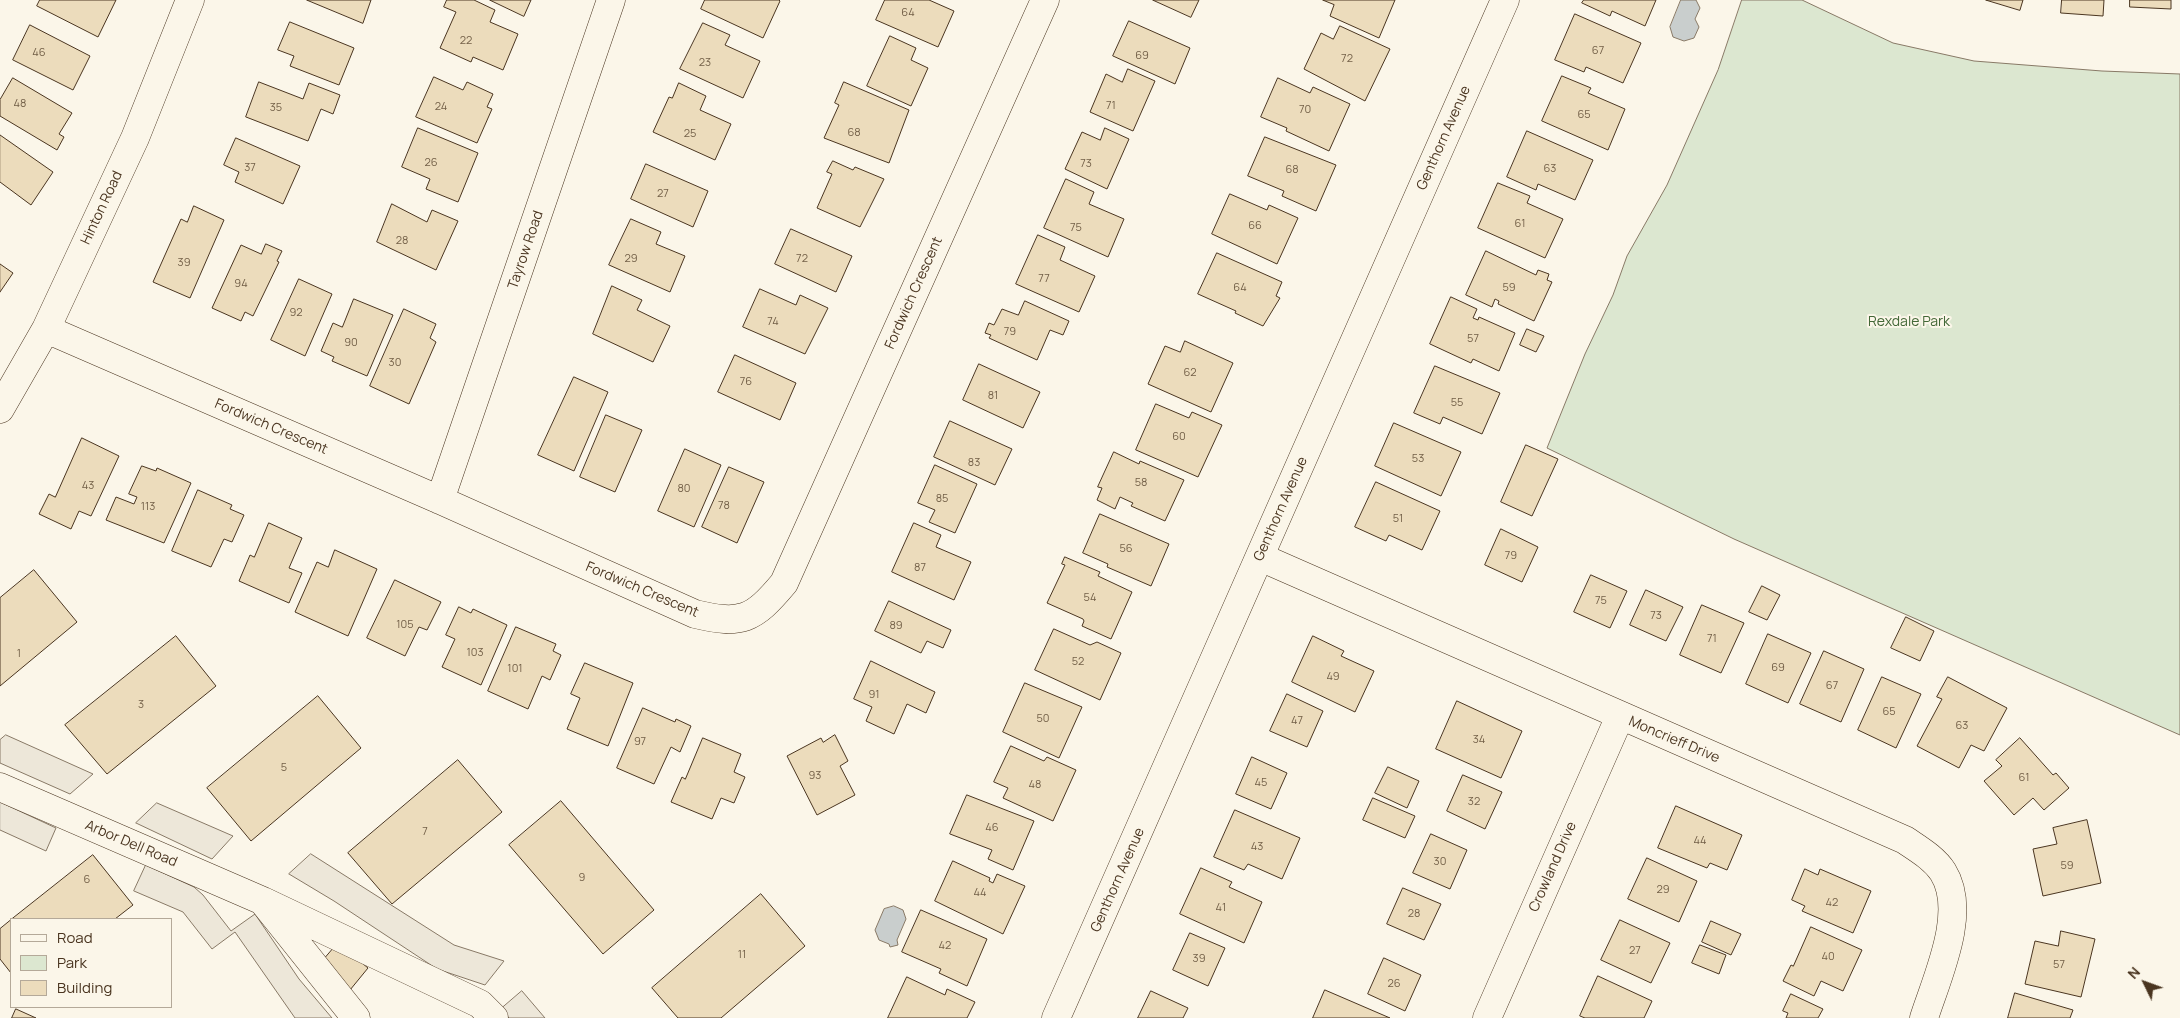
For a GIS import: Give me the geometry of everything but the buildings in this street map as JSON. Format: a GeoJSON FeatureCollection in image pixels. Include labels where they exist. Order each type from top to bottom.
{"type":"FeatureCollection","features":[{"type":"Feature","properties":{"kind":"street","name":"Hinton Road"},"geometry":{"type":"LineString","coordinates":[[0,409],[46,329],[135,138],[190,0]]}},
{"type":"Feature","properties":{"kind":"street","name":"Tayrow Road"},"geometry":{"type":"LineString","coordinates":[[440,500],[611,0]]}},
{"type":"Feature","properties":{"kind":"street","name":"Fordwich Crescent"},"geometry":{"type":"LineString","coordinates":[[46,329],[440,500],[695,614],[723,620],[746,618],[768,602],[784,583],[1045,0]]}},
{"type":"Feature","properties":{"kind":"street","name":"Genthorn Avenue"},"geometry":{"type":"LineString","coordinates":[[1056,1018],[1506,0]]}},
{"type":"Feature","properties":{"kind":"street","name":"Moncrieff Drive"},"geometry":{"type":"LineString","coordinates":[[1260,557],[1905,840],[1927,854],[1943,872],[1952,894],[1953,922],[1924,1018]]}},
{"type":"Feature","properties":{"kind":"street","name":"Crowland Drive"},"geometry":{"type":"LineString","coordinates":[[1487,1018],[1620,716]]}},
{"type":"Feature","properties":{"kind":"street","name":"Arbor Dell Road"},"geometry":{"type":"LineString","coordinates":[[0,787],[263,901],[480,1004],[494,1018]]}},
{"type":"Feature","properties":{"kind":"street","name":"Arbor Dell Road"},"geometry":{"type":"LineString","coordinates":[[263,901],[356,1018]]}},
{"type":"Feature","properties":{"kind":"green space","name":"Rexdale Park"},"geometry":{"type":"Polygon","coordinates":[[[1742,0],[1802,0],[1893,43],[1974,61],[2102,71],[2180,74],[2180,735],[1734,539],[1547,448],[1585,354],[1613,295],[1627,256],[1667,185],[1718,70],[1742,0]]]}},
{"type":"Feature","properties":{"kind":"shaded area"},"geometry":{"type":"Polygon","coordinates":[[[1681,0],[1696,0],[1700,8],[1695,19],[1699,27],[1694,38],[1684,41],[1673,37],[1670,27],[1681,0]]]}},
{"type":"Feature","properties":{"kind":"shaded area"},"geometry":{"type":"Polygon","coordinates":[[[6,735],[93,774],[70,794],[0,763],[0,740],[6,735]]]}},
{"type":"Feature","properties":{"kind":"shaded area"},"geometry":{"type":"Polygon","coordinates":[[[0,802],[56,828],[46,851],[0,830],[0,802]]]}},
{"type":"Feature","properties":{"kind":"shaded area"},"geometry":{"type":"Polygon","coordinates":[[[157,803],[233,836],[212,859],[136,823],[157,803]]]}},
{"type":"Feature","properties":{"kind":"shaded area"},"geometry":{"type":"Polygon","coordinates":[[[311,854],[454,945],[504,961],[485,985],[437,969],[334,901],[289,874],[311,854]]]}},
{"type":"Feature","properties":{"kind":"shaded area"},"geometry":{"type":"Polygon","coordinates":[[[146,865],[194,887],[203,895],[231,931],[255,914],[299,979],[332,1018],[295,1018],[235,932],[212,949],[183,912],[134,891],[146,865]]]}},
{"type":"Feature","properties":{"kind":"shaded area"},"geometry":{"type":"Polygon","coordinates":[[[894,906],[903,910],[906,919],[897,940],[898,945],[890,947],[889,944],[879,940],[875,930],[884,909],[894,906]]]}},
{"type":"Feature","properties":{"kind":"shaded area"},"geometry":{"type":"Polygon","coordinates":[[[522,991],[545,1018],[509,1018],[501,1009],[522,991]]]}}]}
